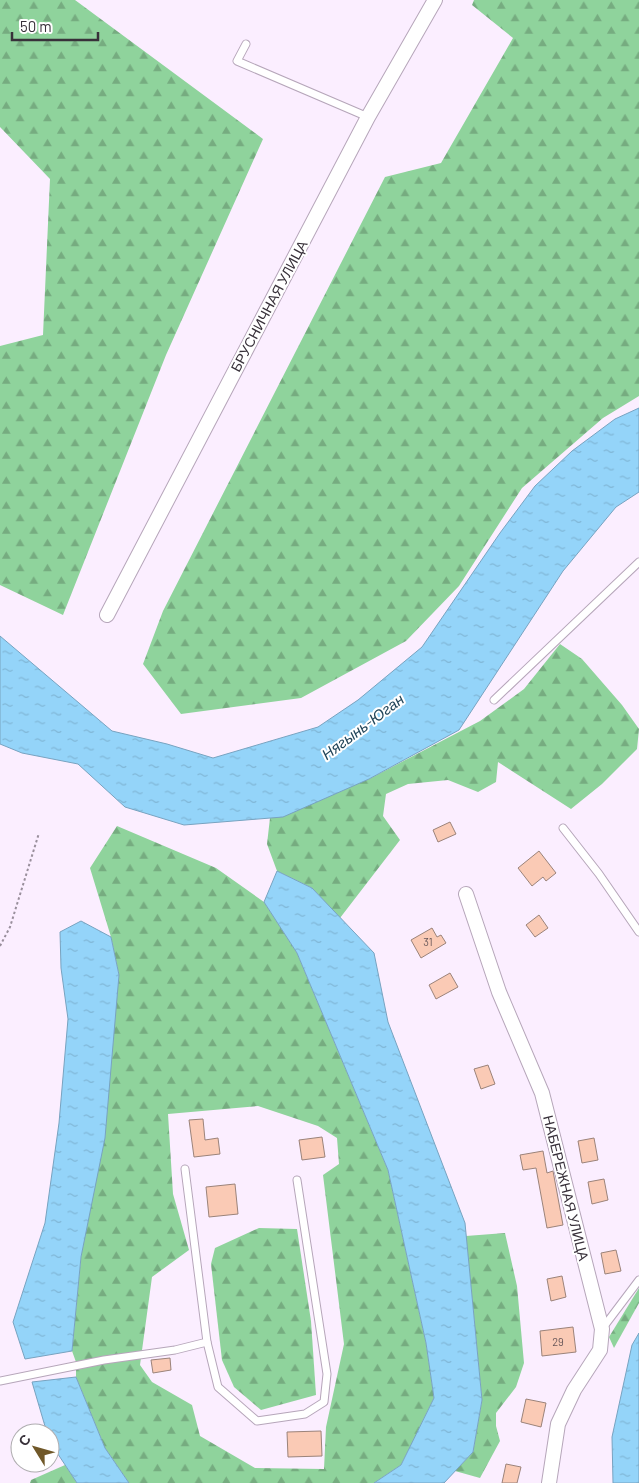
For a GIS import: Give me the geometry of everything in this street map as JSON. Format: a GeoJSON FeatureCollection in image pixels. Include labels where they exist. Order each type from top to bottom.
{"type":"FeatureCollection","features":[{"type":"Feature","properties":{"kind":"street","name":"БРУСНИЧНАЯ УЛИЦА"},"geometry":{"type":"LineString","coordinates":[[107,615],[368,117],[435,0]]}},
{"type":"Feature","properties":{"kind":"street","name":"НАБЕРЕЖНАЯ УЛИЦА"},"geometry":{"type":"LineString","coordinates":[[466,894],[500,992],[542,1093],[602,1329],[600,1350],[574,1390],[558,1424],[548,1483]]}},
{"type":"Feature","properties":{"kind":"lane"},"geometry":{"type":"LineString","coordinates":[[246,44],[237,61],[368,117]]}},
{"type":"Feature","properties":{"kind":"lane"},"geometry":{"type":"LineString","coordinates":[[494,700],[639,562]]}},
{"type":"Feature","properties":{"kind":"lane"},"geometry":{"type":"LineString","coordinates":[[563,828],[599,874],[639,932]]}},
{"type":"Feature","properties":{"kind":"lane"},"geometry":{"type":"LineString","coordinates":[[184,1168],[208,1342],[218,1387],[257,1421],[305,1414],[324,1402],[327,1374],[297,1180]]}},
{"type":"Feature","properties":{"kind":"lane"},"geometry":{"type":"LineString","coordinates":[[602,1329],[639,1280]]}},
{"type":"Feature","properties":{"kind":"lane"},"geometry":{"type":"LineString","coordinates":[[0,1381],[104,1360],[175,1350],[208,1342]]}},
{"type":"Feature","properties":{"kind":"path"},"geometry":{"type":"LineString","coordinates":[[0,946],[10,927],[39,833]]}},
{"type":"Feature","properties":{"kind":"green space"},"geometry":{"type":"Polygon","coordinates":[[[0,0],[75,0],[263,139],[166,355],[63,615],[0,585],[0,346],[43,335],[50,179],[0,127],[0,0]]]}},
{"type":"Feature","properties":{"kind":"green space"},"geometry":{"type":"Polygon","coordinates":[[[474,0],[639,0],[639,396],[603,418],[522,488],[459,586],[406,641],[301,698],[181,714],[143,664],[163,611],[385,177],[441,163],[513,38],[472,5],[474,0]]]}},
{"type":"Feature","properties":{"kind":"green space"},"geometry":{"type":"Polygon","coordinates":[[[560,644],[582,659],[622,705],[639,729],[637,749],[602,784],[571,809],[498,762],[496,782],[478,792],[448,780],[408,784],[386,794],[383,816],[400,840],[340,918],[312,888],[277,871],[267,844],[270,818],[369,779],[480,721],[524,689],[560,644]]]}},
{"type":"Feature","properties":{"kind":"green space"},"geometry":{"type":"Polygon","coordinates":[[[117,826],[216,868],[264,902],[297,953],[388,1170],[426,1343],[434,1398],[401,1465],[374,1483],[129,1483],[105,1448],[76,1377],[76,1362],[72,1351],[81,1257],[119,975],[111,937],[90,868],[117,826]],[[258,1106],[168,1114],[173,1194],[189,1250],[152,1277],[140,1365],[152,1382],[192,1405],[200,1436],[255,1468],[324,1469],[326,1427],[344,1344],[323,1175],[339,1164],[337,1138],[318,1126],[258,1106]]]}},
{"type":"Feature","properties":{"kind":"green space"},"geometry":{"type":"Polygon","coordinates":[[[259,1228],[297,1229],[311,1321],[316,1395],[261,1410],[234,1387],[222,1360],[211,1264],[215,1248],[259,1228]]]}},
{"type":"Feature","properties":{"kind":"green space"},"geometry":{"type":"Polygon","coordinates":[[[505,1233],[517,1286],[524,1363],[516,1387],[496,1413],[496,1426],[500,1441],[480,1478],[455,1471],[473,1452],[482,1400],[466,1236],[505,1233]]]}},
{"type":"Feature","properties":{"kind":"green space"},"geometry":{"type":"Polygon","coordinates":[[[639,1288],[639,1303],[614,1348],[609,1337],[639,1288]]]}},
{"type":"Feature","properties":{"kind":"green space"},"geometry":{"type":"Polygon","coordinates":[[[65,1465],[77,1483],[30,1483],[31,1480],[47,1473],[60,1473],[60,1467],[65,1465]]]}},
{"type":"Feature","properties":{"kind":"water","name":"Нягынь-Юган"},"geometry":{"type":"Polygon","coordinates":[[[639,408],[639,492],[616,507],[563,571],[459,730],[369,779],[283,817],[184,825],[125,807],[78,764],[22,753],[0,744],[0,636],[112,731],[167,744],[213,758],[318,727],[358,700],[422,647],[500,533],[535,486],[572,451],[615,419],[639,408]]]}},
{"type":"Feature","properties":{"kind":"water"},"geometry":{"type":"Polygon","coordinates":[[[277,871],[312,888],[374,953],[388,1022],[465,1223],[482,1400],[473,1452],[444,1483],[374,1483],[401,1465],[434,1398],[426,1343],[388,1170],[297,953],[264,902],[277,871]]]}},
{"type":"Feature","properties":{"kind":"water"},"geometry":{"type":"Polygon","coordinates":[[[81,921],[111,937],[119,975],[105,1138],[81,1257],[72,1351],[25,1359],[13,1322],[45,1223],[59,1123],[68,1019],[61,968],[60,932],[81,921]]]}},
{"type":"Feature","properties":{"kind":"water"},"geometry":{"type":"Polygon","coordinates":[[[639,1333],[639,1483],[613,1483],[612,1437],[632,1345],[639,1333]]]}},
{"type":"Feature","properties":{"kind":"water"},"geometry":{"type":"Polygon","coordinates":[[[76,1377],[105,1448],[129,1483],[77,1483],[60,1457],[60,1423],[44,1423],[32,1382],[76,1377]]]}},
{"type":"Feature","properties":{"kind":"building"},"geometry":{"type":"Polygon","coordinates":[[[450,822],[456,834],[438,842],[433,830],[450,822]]]}},
{"type":"Feature","properties":{"kind":"building"},"geometry":{"type":"Polygon","coordinates":[[[539,851],[556,873],[546,881],[543,877],[532,886],[518,868],[539,851]]]}},
{"type":"Feature","properties":{"kind":"building"},"geometry":{"type":"Polygon","coordinates":[[[539,915],[548,928],[535,937],[526,925],[539,915]]]}},
{"type":"Feature","properties":{"kind":"building"},"geometry":{"type":"Polygon","coordinates":[[[432,928],[437,937],[441,935],[446,943],[421,958],[411,940],[432,928]]]}},
{"type":"Feature","properties":{"kind":"building"},"geometry":{"type":"Polygon","coordinates":[[[450,973],[458,987],[436,999],[429,985],[450,973]]]}},
{"type":"Feature","properties":{"kind":"building"},"geometry":{"type":"Polygon","coordinates":[[[488,1065],[495,1084],[481,1089],[474,1069],[488,1065]]]}},
{"type":"Feature","properties":{"kind":"building"},"geometry":{"type":"Polygon","coordinates":[[[203,1119],[205,1140],[218,1138],[220,1154],[194,1157],[189,1120],[203,1119]]]}},
{"type":"Feature","properties":{"kind":"building"},"geometry":{"type":"Polygon","coordinates":[[[322,1137],[325,1157],[302,1160],[299,1140],[322,1137]]]}},
{"type":"Feature","properties":{"kind":"building"},"geometry":{"type":"Polygon","coordinates":[[[594,1138],[598,1160],[582,1163],[578,1141],[594,1138]]]}},
{"type":"Feature","properties":{"kind":"building"},"geometry":{"type":"Polygon","coordinates":[[[543,1151],[547,1173],[553,1171],[563,1225],[547,1228],[536,1168],[523,1170],[520,1155],[543,1151]]]}},
{"type":"Feature","properties":{"kind":"building"},"geometry":{"type":"Polygon","coordinates":[[[604,1179],[608,1200],[592,1204],[588,1182],[604,1179]]]}},
{"type":"Feature","properties":{"kind":"building"},"geometry":{"type":"Polygon","coordinates":[[[235,1184],[238,1214],[209,1217],[206,1187],[235,1184]]]}},
{"type":"Feature","properties":{"kind":"building"},"geometry":{"type":"Polygon","coordinates":[[[616,1250],[621,1271],[605,1274],[601,1253],[616,1250]]]}},
{"type":"Feature","properties":{"kind":"building"},"geometry":{"type":"Polygon","coordinates":[[[562,1276],[566,1297],[551,1301],[547,1279],[562,1276]]]}},
{"type":"Feature","properties":{"kind":"building"},"geometry":{"type":"Polygon","coordinates":[[[573,1327],[576,1352],[542,1356],[540,1331],[573,1327]]]}},
{"type":"Feature","properties":{"kind":"building"},"geometry":{"type":"Polygon","coordinates":[[[170,1358],[171,1370],[153,1373],[151,1360],[170,1358]]]}},
{"type":"Feature","properties":{"kind":"building"},"geometry":{"type":"Polygon","coordinates":[[[526,1399],[546,1403],[541,1427],[521,1422],[526,1399]]]}},
{"type":"Feature","properties":{"kind":"building"},"geometry":{"type":"Polygon","coordinates":[[[321,1431],[322,1456],[288,1457],[287,1432],[321,1431]]]}},
{"type":"Feature","properties":{"kind":"building"},"geometry":{"type":"Polygon","coordinates":[[[506,1464],[521,1467],[517,1483],[502,1483],[506,1464]]]}}]}
